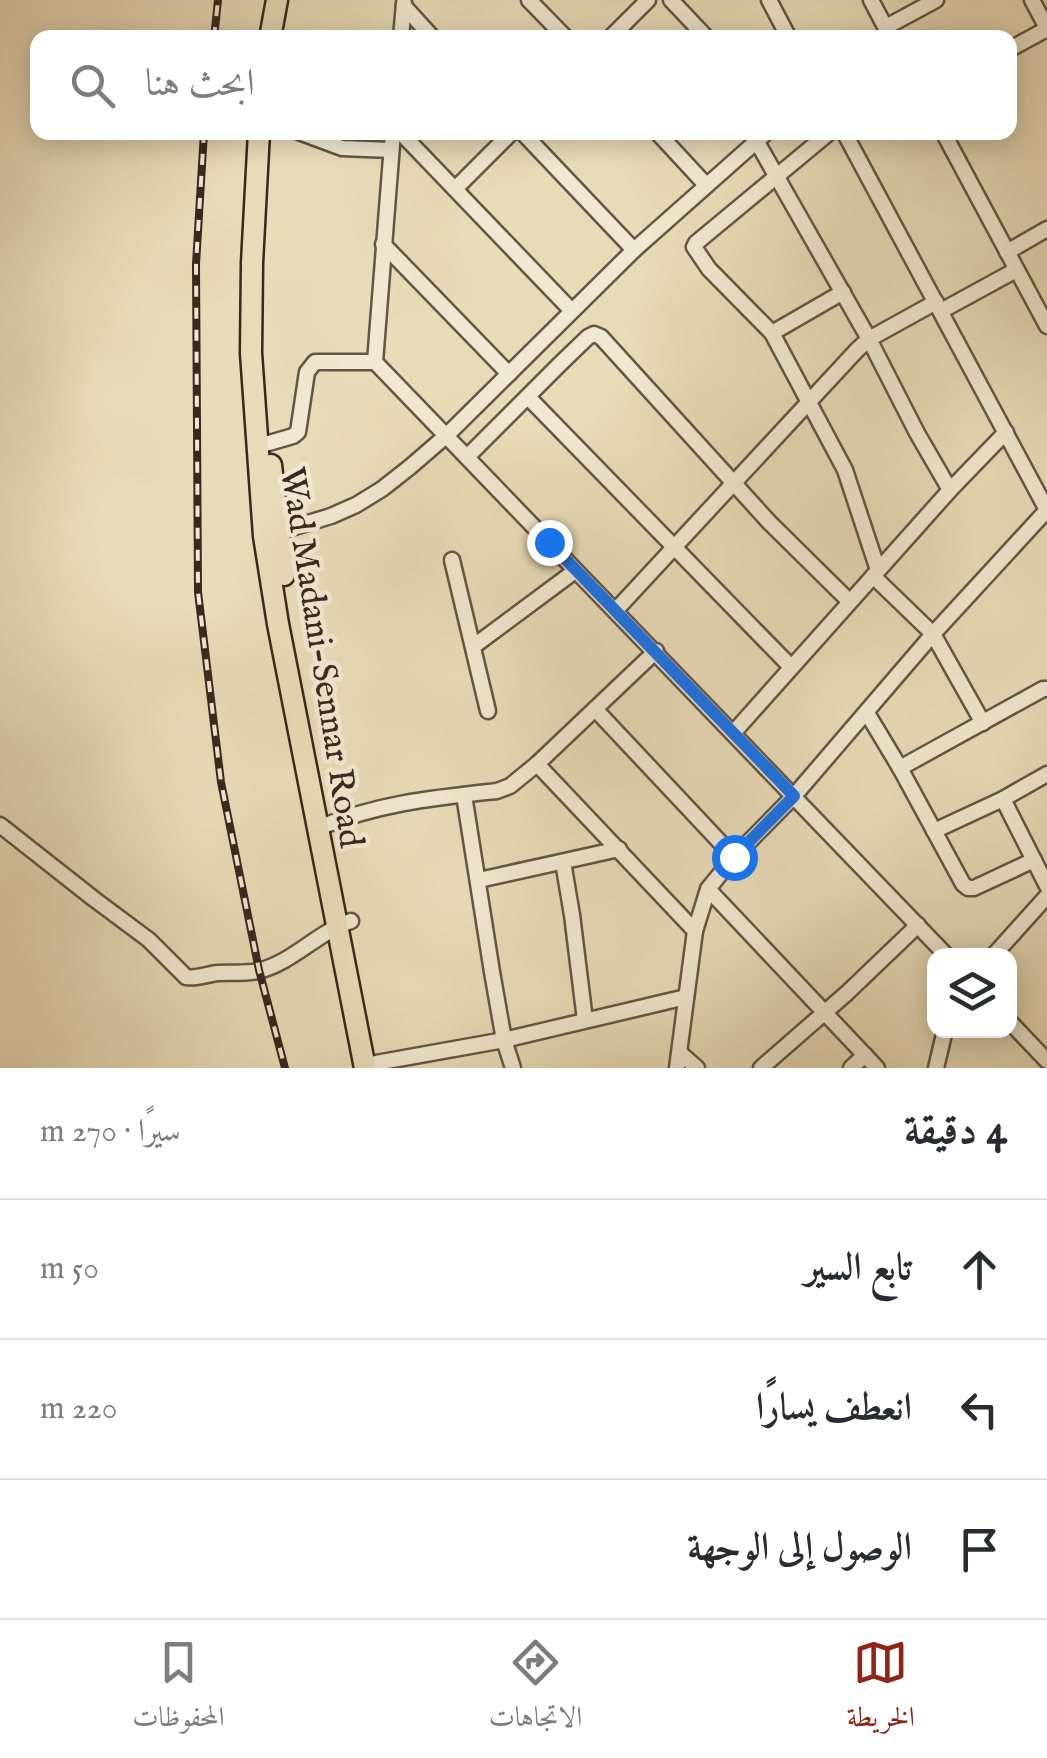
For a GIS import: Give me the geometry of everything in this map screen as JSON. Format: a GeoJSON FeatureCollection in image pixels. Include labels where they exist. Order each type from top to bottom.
{"type":"FeatureCollection","features":[{"type":"Feature","properties":{"kind":"highway"},"geometry":{"type":"LineString","coordinates":[[271,30],[276,0]]}},
{"type":"Feature","properties":{"kind":"highway"},"geometry":{"type":"LineString","coordinates":[[284,30],[290,0]]}},
{"type":"Feature","properties":{"kind":"highway","name":"Wad Madani-Sennar Road"},"geometry":{"type":"LineString","coordinates":[[259,140],[251,353],[271,534],[292,621],[324,826],[373,1066]]}},
{"type":"Feature","properties":{"kind":"highway","name":"Wad Madani-Sennar Road"},"geometry":{"type":"LineString","coordinates":[[271,534],[264,306],[272,140]]}},
{"type":"Feature","properties":{"kind":"street"},"geometry":{"type":"LineString","coordinates":[[529,0],[558,30]]}},
{"type":"Feature","properties":{"kind":"street"},"geometry":{"type":"LineString","coordinates":[[618,30],[648,0]]}},
{"type":"Feature","properties":{"kind":"street"},"geometry":{"type":"LineString","coordinates":[[671,0],[699,30]]}},
{"type":"Feature","properties":{"kind":"street"},"geometry":{"type":"LineString","coordinates":[[769,0],[785,30]]}},
{"type":"Feature","properties":{"kind":"street"},"geometry":{"type":"LineString","coordinates":[[871,0],[887,30]]}},
{"type":"Feature","properties":{"kind":"street"},"geometry":{"type":"LineString","coordinates":[[891,30],[936,0]]}},
{"type":"Feature","properties":{"kind":"street"},"geometry":{"type":"LineString","coordinates":[[1017,45],[1047,28],[1032,0]]}},
{"type":"Feature","properties":{"kind":"street"},"geometry":{"type":"LineString","coordinates":[[402,30],[404,3]]}},
{"type":"Feature","properties":{"kind":"street"},"geometry":{"type":"LineString","coordinates":[[404,3],[426,30]]}},
{"type":"Feature","properties":{"kind":"street"},"geometry":{"type":"LineString","coordinates":[[321,140],[342,148],[391,150]]}},
{"type":"Feature","properties":{"kind":"street"},"geometry":{"type":"LineString","coordinates":[[376,362],[394,140]]}},
{"type":"Feature","properties":{"kind":"street"},"geometry":{"type":"LineString","coordinates":[[404,140],[572,310]]}},
{"type":"Feature","properties":{"kind":"street"},"geometry":{"type":"LineString","coordinates":[[454,189],[504,140]]}},
{"type":"Feature","properties":{"kind":"street"},"geometry":{"type":"LineString","coordinates":[[530,140],[634,250]]}},
{"type":"Feature","properties":{"kind":"street"},"geometry":{"type":"LineString","coordinates":[[664,140],[706,185]]}},
{"type":"Feature","properties":{"kind":"street"},"geometry":{"type":"LineString","coordinates":[[271,534],[331,516],[382,490],[447,435],[634,250],[758,140]]}},
{"type":"Feature","properties":{"kind":"street"},"geometry":{"type":"LineString","coordinates":[[763,140],[778,176],[950,490]]}},
{"type":"Feature","properties":{"kind":"street"},"geometry":{"type":"LineString","coordinates":[[821,140],[694,247],[709,269],[772,332],[844,470],[875,572],[933,634],[983,723]]}},
{"type":"Feature","properties":{"kind":"street"},"geometry":{"type":"LineString","coordinates":[[696,1068],[679,1060],[695,931],[708,889],[1047,510],[848,140]]}},
{"type":"Feature","properties":{"kind":"street"},"geometry":{"type":"LineString","coordinates":[[947,140],[1046,322]]}},
{"type":"Feature","properties":{"kind":"street"},"geometry":{"type":"LineString","coordinates":[[1007,252],[1047,229]]}},
{"type":"Feature","properties":{"kind":"street"},"geometry":{"type":"LineString","coordinates":[[383,244],[509,374]]}},
{"type":"Feature","properties":{"kind":"street"},"geometry":{"type":"LineString","coordinates":[[616,610],[869,338],[1016,270]]}},
{"type":"Feature","properties":{"kind":"street"},"geometry":{"type":"LineString","coordinates":[[772,332],[843,292]]}},
{"type":"Feature","properties":{"kind":"street"},"geometry":{"type":"LineString","coordinates":[[467,456],[594,334],[637,374],[734,484],[849,601]]}},
{"type":"Feature","properties":{"kind":"street"},"geometry":{"type":"LineString","coordinates":[[270,444],[298,432],[307,372],[316,362],[376,362],[940,948]]}},
{"type":"Feature","properties":{"kind":"street"},"geometry":{"type":"LineString","coordinates":[[528,397],[791,668]]}},
{"type":"Feature","properties":{"kind":"street"},"geometry":{"type":"LineString","coordinates":[[734,732],[875,572],[1006,432]]}},
{"type":"Feature","properties":{"kind":"street"},"geometry":{"type":"LineString","coordinates":[[452,560],[488,711]]}},
{"type":"Feature","properties":{"kind":"street"},"geometry":{"type":"LineString","coordinates":[[474,646],[576,571]]}},
{"type":"Feature","properties":{"kind":"street"},"geometry":{"type":"LineString","coordinates":[[324,826],[396,803],[498,791],[510,786],[656,651]]}},
{"type":"Feature","properties":{"kind":"street"},"geometry":{"type":"LineString","coordinates":[[900,768],[1047,689]]}},
{"type":"Feature","properties":{"kind":"street"},"geometry":{"type":"LineString","coordinates":[[595,709],[734,857]]}},
{"type":"Feature","properties":{"kind":"street"},"geometry":{"type":"LineString","coordinates":[[867,713],[963,884],[974,888],[1034,860]]}},
{"type":"Feature","properties":{"kind":"street"},"geometry":{"type":"LineString","coordinates":[[538,764],[695,931]]}},
{"type":"Feature","properties":{"kind":"street"},"geometry":{"type":"LineString","coordinates":[[934,831],[1047,774]]}},
{"type":"Feature","properties":{"kind":"street"},"geometry":{"type":"LineString","coordinates":[[464,794],[504,1040],[513,1068]]}},
{"type":"Feature","properties":{"kind":"street"},"geometry":{"type":"LineString","coordinates":[[1003,799],[1047,886]]}},
{"type":"Feature","properties":{"kind":"street"},"geometry":{"type":"LineString","coordinates":[[0,825],[149,940],[186,978],[259,970],[344,923]]}},
{"type":"Feature","properties":{"kind":"street"},"geometry":{"type":"LineString","coordinates":[[479,880],[619,849]]}},
{"type":"Feature","properties":{"kind":"street"},"geometry":{"type":"LineString","coordinates":[[563,862],[585,1020]]}},
{"type":"Feature","properties":{"kind":"street"},"geometry":{"type":"LineString","coordinates":[[708,889],[877,1068]]}},
{"type":"Feature","properties":{"kind":"street"},"geometry":{"type":"LineString","coordinates":[[1000,948],[1047,896]]}},
{"type":"Feature","properties":{"kind":"street"},"geometry":{"type":"LineString","coordinates":[[761,1068],[918,925]]}},
{"type":"Feature","properties":{"kind":"street"},"geometry":{"type":"LineString","coordinates":[[373,1066],[404,1063],[686,997]]}},
{"type":"Feature","properties":{"kind":"street"},"geometry":{"type":"LineString","coordinates":[[1017,1030],[1047,1061]]}},
{"type":"Feature","properties":{"kind":"street"},"geometry":{"type":"LineString","coordinates":[[1032,1046],[1047,1037]]}},
{"type":"Feature","properties":{"kind":"street"},"geometry":{"type":"LineString","coordinates":[[936,1068],[943,1038]]}},
{"type":"Feature","properties":{"kind":"street"},"geometry":{"type":"LineString","coordinates":[[851,1068],[864,1056]]}},
{"type":"Feature","properties":{"kind":"railway"},"geometry":{"type":"LineString","coordinates":[[215,30],[218,0]]}},
{"type":"Feature","properties":{"kind":"railway"},"geometry":{"type":"LineString","coordinates":[[204,140],[196,264],[198,592],[221,782],[259,970],[285,1068]]}},
{"type":"Feature","properties":{"kind":"route"},"geometry":{"type":"LineString","coordinates":[[549,542],[794,796],[734,857]]}}]}
